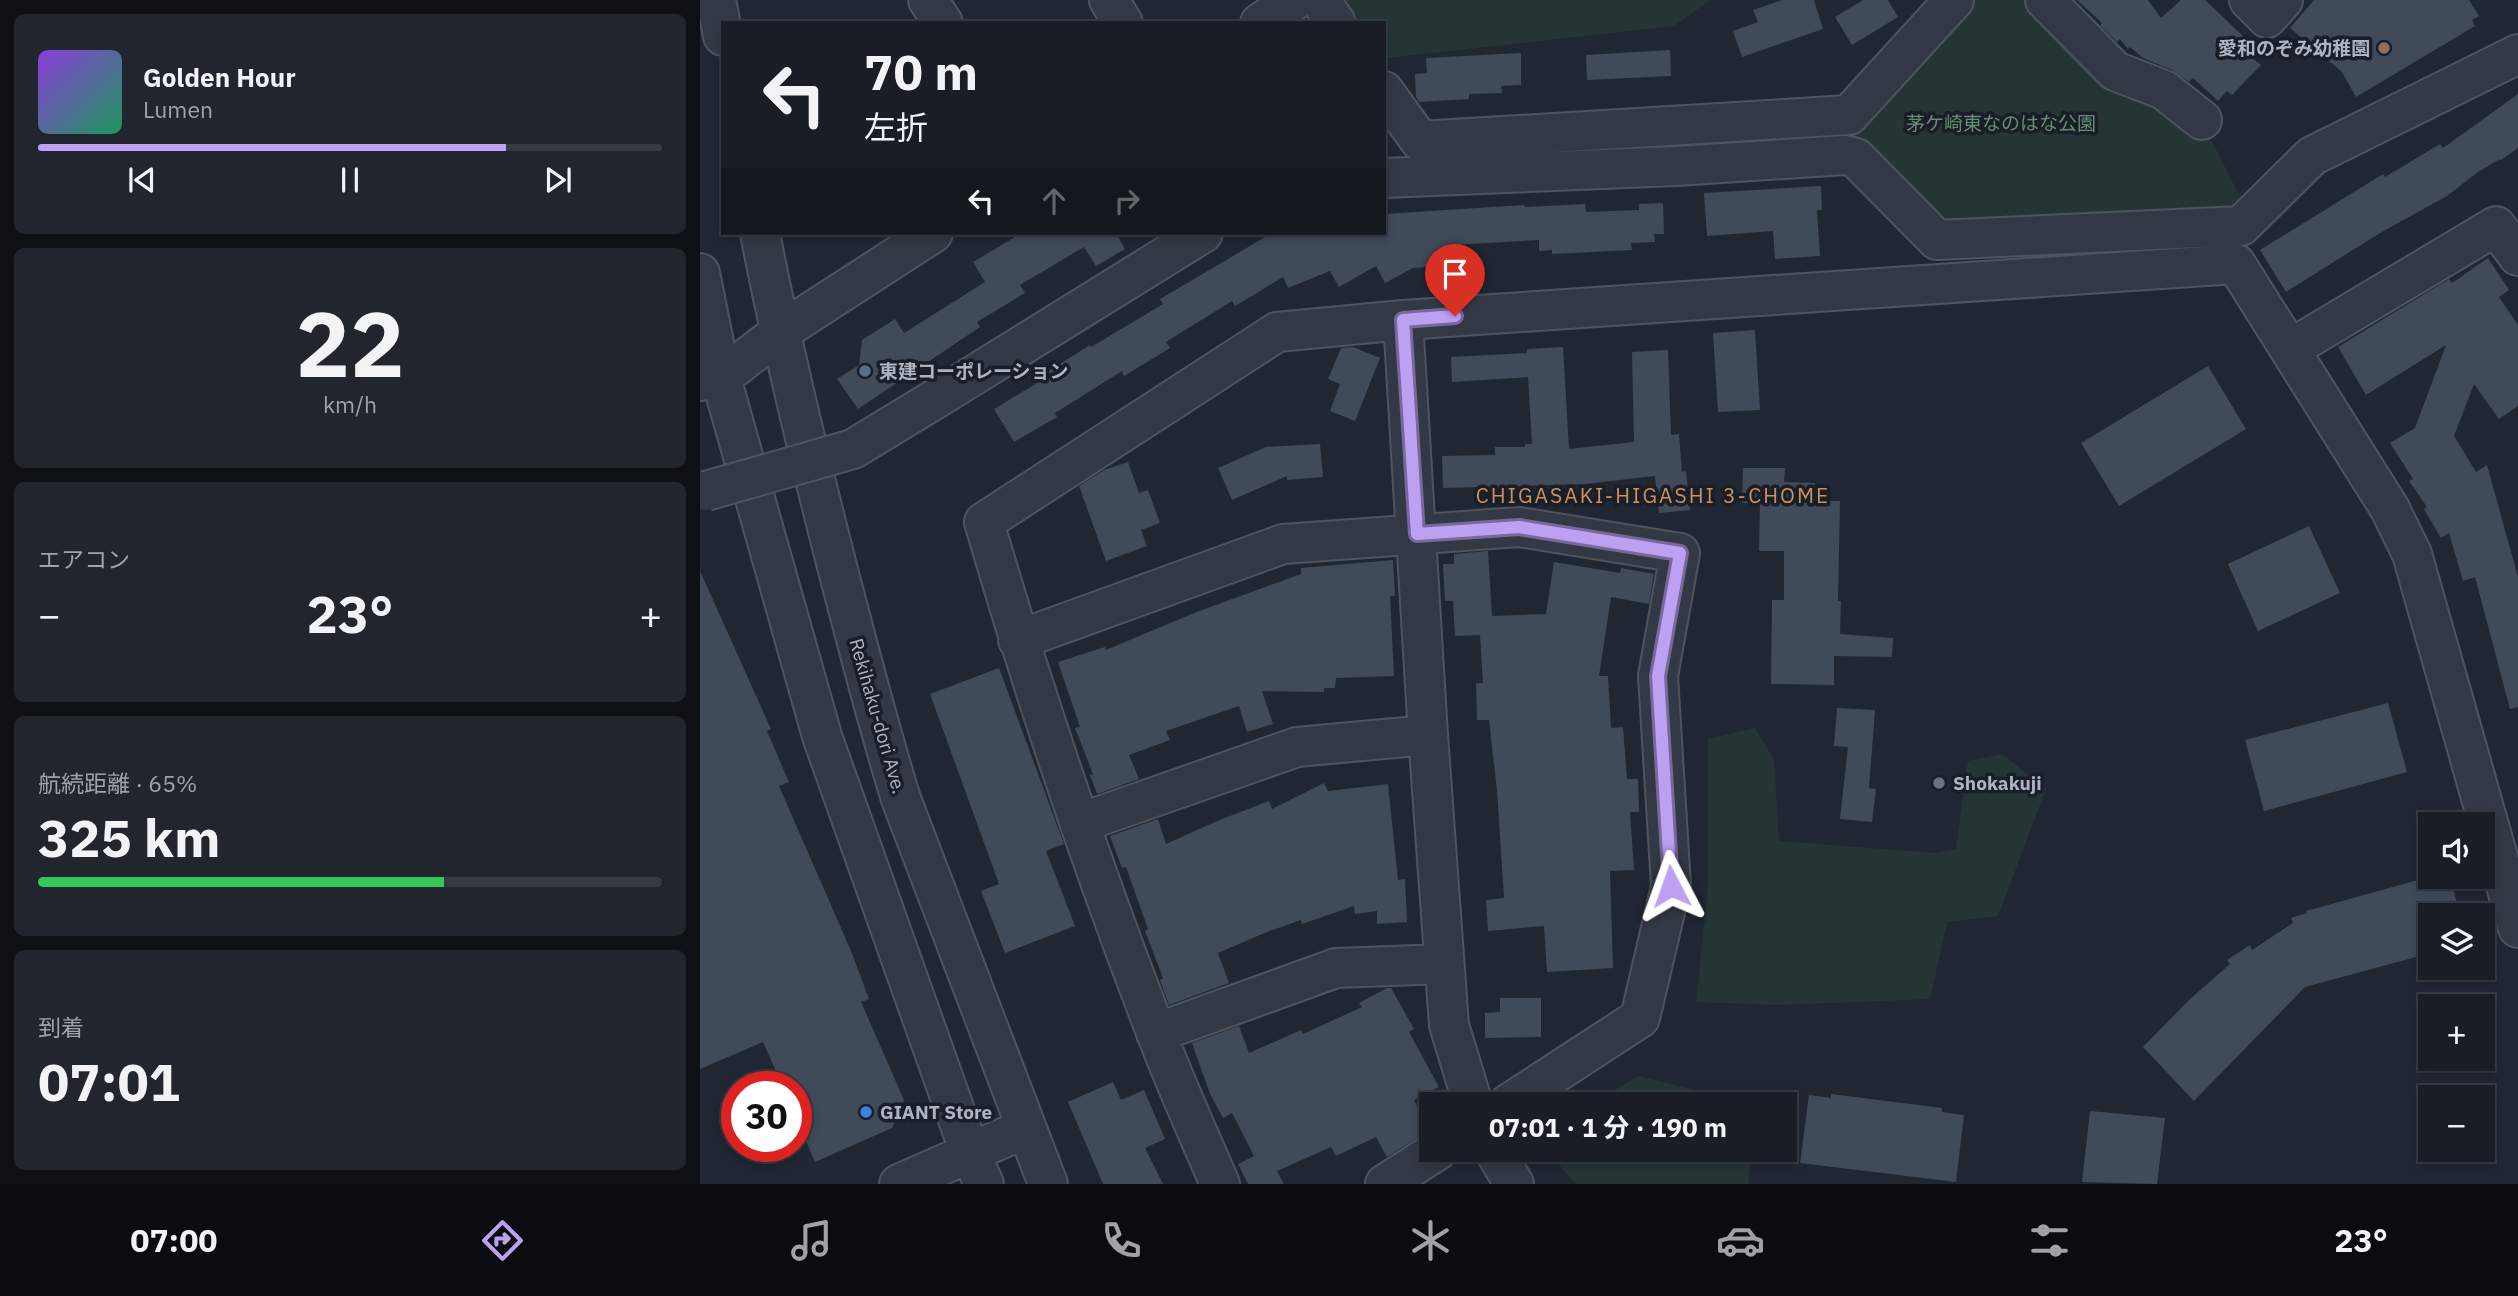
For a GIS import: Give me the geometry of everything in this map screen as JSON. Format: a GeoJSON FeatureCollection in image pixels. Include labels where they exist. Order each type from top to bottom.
{"type":"FeatureCollection","features":[{"type":"Feature","properties":{"kind":"street"},"geometry":{"type":"LineString","coordinates":[[716,0],[721,26]]}},
{"type":"Feature","properties":{"kind":"street"},"geometry":{"type":"LineString","coordinates":[[928,0],[942,21]]}},
{"type":"Feature","properties":{"kind":"street"},"geometry":{"type":"LineString","coordinates":[[1109,0],[1122,21]]}},
{"type":"Feature","properties":{"kind":"street"},"geometry":{"type":"LineString","coordinates":[[1263,21],[1295,0]]}},
{"type":"Feature","properties":{"kind":"street"},"geometry":{"type":"LineString","coordinates":[[1320,0],[1335,21]]}},
{"type":"Feature","properties":{"kind":"street"},"geometry":{"type":"LineString","coordinates":[[1387,100],[1420,141],[1849,115],[1954,0]]}},
{"type":"Feature","properties":{"kind":"street"},"geometry":{"type":"LineString","coordinates":[[2045,0],[2115,71],[2164,90],[2202,120]]}},
{"type":"Feature","properties":{"kind":"street"},"geometry":{"type":"LineString","coordinates":[[2249,0],[2267,18],[2283,0]]}},
{"type":"Feature","properties":{"kind":"street"},"geometry":{"type":"LineString","coordinates":[[1386,178],[1676,166],[1845,155],[1856,158],[1937,240],[2241,226],[2312,156],[2518,54]]}},
{"type":"Feature","properties":{"kind":"street"},"geometry":{"type":"LineString","coordinates":[[2290,349],[2496,226],[2518,256]]}},
{"type":"Feature","properties":{"kind":"street","name":"Rekihaku-dori Ave."},"geometry":{"type":"LineString","coordinates":[[760,235],[813,475],[881,736],[901,799],[1048,1184]]}},
{"type":"Feature","properties":{"kind":"street"},"geometry":{"type":"LineString","coordinates":[[711,379],[930,235]]}},
{"type":"Feature","properties":{"kind":"street"},"geometry":{"type":"LineString","coordinates":[[703,492],[853,449],[1200,235]]}},
{"type":"Feature","properties":{"kind":"street"},"geometry":{"type":"LineString","coordinates":[[1220,1184],[1156,1033],[1080,824],[1018,640],[984,522],[1277,332],[1403,320],[2236,264],[2390,509],[2412,554],[2517,922]]}},
{"type":"Feature","properties":{"kind":"street"},"geometry":{"type":"LineString","coordinates":[[700,273],[711,379],[821,736],[977,1168]]}},
{"type":"Feature","properties":{"kind":"street"},"geometry":{"type":"LineString","coordinates":[[1403,320],[1449,1025],[1469,1092]]}},
{"type":"Feature","properties":{"kind":"street"},"geometry":{"type":"LineString","coordinates":[[705,333],[780,332]]}},
{"type":"Feature","properties":{"kind":"street"},"geometry":{"type":"LineString","coordinates":[[1018,640],[1283,544],[1519,527],[1680,553],[1658,676],[1671,886],[1640,1018],[1526,1092]]}},
{"type":"Feature","properties":{"kind":"street"},"geometry":{"type":"LineString","coordinates":[[1080,824],[1297,747],[1428,735]]}},
{"type":"Feature","properties":{"kind":"street"},"geometry":{"type":"LineString","coordinates":[[1156,1033],[1336,968],[1444,964]]}},
{"type":"Feature","properties":{"kind":"street"},"geometry":{"type":"LineString","coordinates":[[898,1184],[977,1168],[1026,1128]]}},
{"type":"Feature","properties":{"kind":"street"},"geometry":{"type":"LineString","coordinates":[[1385,1184],[1419,1162]]}},
{"type":"Feature","properties":{"kind":"street"},"geometry":{"type":"LineString","coordinates":[[1501,1162],[1514,1184]]}},
{"type":"Feature","properties":{"kind":"green space"},"geometry":{"type":"Polygon","coordinates":[[[1345,0],[1710,0],[1674,26],[1387,58],[1386,21],[1361,21],[1345,0]]]}},
{"type":"Feature","properties":{"kind":"green space","name":"茅ケ崎東なのはな公園"},"geometry":{"type":"Polygon","coordinates":[[[1970,0],[2029,0],[2213,143],[2245,207],[1965,233],[1844,137],[1970,0]]]}},
{"type":"Feature","properties":{"kind":"green space"},"geometry":{"type":"Polygon","coordinates":[[[1755,728],[1774,760],[1779,841],[1935,853],[1956,849],[1968,761],[2002,754],[2046,789],[1998,916],[1947,922],[1930,999],[1779,1005],[1696,1002],[1708,887],[1708,739],[1755,728]]]}},
{"type":"Feature","properties":{"kind":"green space"},"geometry":{"type":"Polygon","coordinates":[[[1638,1076],[1703,1092],[1612,1092],[1638,1076]]]}},
{"type":"Feature","properties":{"kind":"green space"},"geometry":{"type":"Polygon","coordinates":[[[1557,1162],[1751,1162],[1748,1184],[1576,1184],[1557,1162]]]}},
{"type":"Feature","properties":{"kind":"building"},"geometry":{"type":"Polygon","coordinates":[[[1782,0],[1814,0],[1823,29],[1742,57],[1733,31],[1758,22],[1753,10],[1782,0]]]}},
{"type":"Feature","properties":{"kind":"building"},"geometry":{"type":"Polygon","coordinates":[[[1863,0],[1888,0],[1898,17],[1852,45],[1835,17],[1863,0]]]}},
{"type":"Feature","properties":{"kind":"building"},"geometry":{"type":"Polygon","coordinates":[[[2077,0],[2148,0],[2161,18],[2181,0],[2205,0],[2259,51],[2252,58],[2261,65],[2232,95],[2227,91],[2218,101],[2193,78],[2189,82],[2172,70],[2143,58],[2130,47],[2128,49],[2120,39],[2117,42],[2100,25],[2102,23],[2077,0]]]}},
{"type":"Feature","properties":{"kind":"building"},"geometry":{"type":"Polygon","coordinates":[[[2314,0],[2469,0],[2479,16],[2472,20],[2475,26],[2356,97],[2342,72],[2290,28],[2314,0]]]}},
{"type":"Feature","properties":{"kind":"building"},"geometry":{"type":"Polygon","coordinates":[[[1670,50],[1671,76],[1587,80],[1586,55],[1670,50]]]}},
{"type":"Feature","properties":{"kind":"building"},"geometry":{"type":"Polygon","coordinates":[[[1521,53],[1521,85],[1501,86],[1502,93],[1469,94],[1469,99],[1419,102],[1416,97],[1415,74],[1427,73],[1426,58],[1521,53]]]}},
{"type":"Feature","properties":{"kind":"building"},"geometry":{"type":"Polygon","coordinates":[[[2518,94],[2518,148],[2478,172],[2447,196],[2380,233],[2286,292],[2260,250],[2383,174],[2385,177],[2440,144],[2443,148],[2518,94]]]}},
{"type":"Feature","properties":{"kind":"building"},"geometry":{"type":"Polygon","coordinates":[[[1821,186],[1822,210],[1817,210],[1820,256],[1775,259],[1773,231],[1707,236],[1704,193],[1821,186]]]}},
{"type":"Feature","properties":{"kind":"building"},"geometry":{"type":"Polygon","coordinates":[[[1663,203],[1664,234],[1654,234],[1655,242],[1631,243],[1632,250],[1552,254],[1552,250],[1539,251],[1539,240],[1453,245],[1454,265],[1413,268],[1385,283],[1376,266],[1339,287],[1330,271],[1288,288],[1283,277],[1235,306],[1232,301],[1166,342],[1170,348],[1124,376],[1122,371],[1055,413],[1057,417],[1014,442],[994,409],[1049,376],[1047,372],[1090,345],[1091,347],[1163,304],[1160,299],[1269,235],[1386,235],[1386,214],[1585,204],[1586,212],[1639,210],[1639,204],[1663,203]]]}},
{"type":"Feature","properties":{"kind":"building"},"geometry":{"type":"Polygon","coordinates":[[[1019,235],[1117,235],[1125,249],[1096,266],[1084,247],[1020,285],[1025,293],[977,322],[980,327],[858,409],[837,379],[859,365],[862,340],[895,319],[904,333],[985,282],[973,262],[1019,235]]]}},
{"type":"Feature","properties":{"kind":"building"},"geometry":{"type":"Polygon","coordinates":[[[2488,258],[2509,290],[2499,297],[2518,325],[2518,406],[2499,419],[2474,384],[2454,436],[2476,472],[2487,465],[2518,577],[2518,707],[2510,709],[2475,577],[2463,581],[2449,533],[2441,538],[2424,509],[2427,507],[2409,481],[2413,479],[2390,443],[2415,428],[2446,345],[2366,395],[2338,347],[2449,279],[2452,283],[2488,258]]]}},
{"type":"Feature","properties":{"kind":"building"},"geometry":{"type":"Polygon","coordinates":[[[1755,330],[1760,410],[1718,412],[1713,333],[1755,330]]]}},
{"type":"Feature","properties":{"kind":"building"},"geometry":{"type":"Polygon","coordinates":[[[1353,347],[1380,358],[1355,421],[1330,411],[1340,384],[1328,379],[1341,348],[1353,347]]]}},
{"type":"Feature","properties":{"kind":"building"},"geometry":{"type":"Polygon","coordinates":[[[1563,347],[1569,449],[1634,442],[1632,352],[1668,350],[1671,435],[1679,434],[1682,472],[1686,471],[1690,510],[1659,513],[1655,476],[1585,484],[1443,488],[1442,456],[1495,455],[1495,447],[1525,447],[1525,444],[1532,444],[1528,377],[1452,382],[1451,357],[1527,353],[1527,349],[1563,347]]]}},
{"type":"Feature","properties":{"kind":"building"},"geometry":{"type":"Polygon","coordinates":[[[2208,366],[2246,429],[2119,506],[2081,443],[2208,366]]]}},
{"type":"Feature","properties":{"kind":"building"},"geometry":{"type":"Polygon","coordinates":[[[1320,444],[1323,477],[1287,480],[1287,476],[1232,500],[1218,468],[1266,447],[1320,444]]]}},
{"type":"Feature","properties":{"kind":"building"},"geometry":{"type":"Polygon","coordinates":[[[1128,462],[1139,493],[1148,490],[1160,523],[1141,530],[1147,546],[1106,561],[1079,486],[1104,470],[1128,462]]]}},
{"type":"Feature","properties":{"kind":"building"},"geometry":{"type":"Polygon","coordinates":[[[1743,468],[1785,468],[1784,482],[1815,483],[1815,501],[1840,501],[1840,634],[1893,638],[1892,657],[1834,656],[1834,685],[1771,684],[1772,600],[1784,600],[1784,551],[1759,551],[1760,503],[1742,503],[1743,468]]]}},
{"type":"Feature","properties":{"kind":"building"},"geometry":{"type":"Polygon","coordinates":[[[2309,526],[2340,593],[2258,631],[2228,564],[2309,526]]]}},
{"type":"Feature","properties":{"kind":"building"},"geometry":{"type":"Polygon","coordinates":[[[1488,551],[1492,616],[1546,614],[1554,562],[1620,573],[1621,568],[1654,574],[1649,604],[1611,597],[1599,676],[1608,676],[1611,728],[1623,727],[1627,779],[1638,779],[1639,812],[1630,812],[1634,870],[1610,871],[1613,968],[1547,972],[1544,926],[1488,931],[1486,900],[1504,898],[1489,720],[1477,720],[1476,683],[1483,683],[1480,635],[1455,636],[1453,601],[1445,601],[1443,564],[1454,564],[1454,554],[1488,551]]]}},
{"type":"Feature","properties":{"kind":"building"},"geometry":{"type":"Polygon","coordinates":[[[1393,560],[1395,596],[1390,596],[1394,676],[1336,678],[1335,688],[1324,688],[1324,692],[1262,691],[1273,724],[1247,732],[1239,706],[1166,731],[1170,740],[1129,755],[1139,779],[1097,794],[1090,775],[1093,774],[1075,728],[1080,727],[1058,662],[1105,647],[1106,650],[1194,613],[1301,574],[1301,568],[1393,560]]]}},
{"type":"Feature","properties":{"kind":"building"},"geometry":{"type":"Polygon","coordinates":[[[700,571],[771,729],[767,731],[789,782],[779,786],[851,951],[869,999],[861,1002],[904,1100],[892,1128],[815,1162],[812,1155],[812,1071],[776,1071],[763,1042],[700,1069],[700,571]]]}},
{"type":"Feature","properties":{"kind":"building"},"geometry":{"type":"Polygon","coordinates":[[[999,668],[1064,844],[1046,851],[1075,926],[1005,953],[981,891],[999,884],[930,694],[999,668]]]}},
{"type":"Feature","properties":{"kind":"building"},"geometry":{"type":"Polygon","coordinates":[[[2388,703],[2407,772],[2264,811],[2245,740],[2388,703]]]}},
{"type":"Feature","properties":{"kind":"building"},"geometry":{"type":"Polygon","coordinates":[[[1837,708],[1875,710],[1869,788],[1876,789],[1872,822],[1840,819],[1848,747],[1834,746],[1837,708]]]}},
{"type":"Feature","properties":{"kind":"building"},"geometry":{"type":"Polygon","coordinates":[[[1324,783],[1328,791],[1388,784],[1398,880],[1405,879],[1407,922],[1377,924],[1377,911],[1355,914],[1354,906],[1302,924],[1301,920],[1218,953],[1229,983],[1169,1005],[1160,980],[1163,978],[1145,931],[1148,929],[1126,867],[1122,868],[1110,836],[1158,819],[1166,844],[1269,801],[1272,809],[1324,783]]]}},
{"type":"Feature","properties":{"kind":"building"},"geometry":{"type":"Polygon","coordinates":[[[2418,880],[2418,889],[2453,889],[2457,903],[2418,903],[2418,957],[2305,987],[2194,1101],[2143,1047],[2189,1000],[2230,964],[2227,960],[2250,945],[2252,950],[2293,923],[2291,918],[2307,913],[2306,911],[2418,880]]]}},
{"type":"Feature","properties":{"kind":"building"},"geometry":{"type":"Polygon","coordinates":[[[1391,988],[1414,1029],[1409,1032],[1439,1087],[1429,1092],[1419,1092],[1419,1097],[1414,1100],[1419,1109],[1419,1137],[1387,1157],[1376,1137],[1336,1156],[1331,1147],[1277,1171],[1284,1184],[1248,1184],[1238,1164],[1254,1156],[1232,1113],[1223,1118],[1210,1094],[1192,1043],[1239,1026],[1249,1053],[1301,1030],[1303,1034],[1362,1007],[1359,1003],[1391,988]]]}},
{"type":"Feature","properties":{"kind":"building"},"geometry":{"type":"Polygon","coordinates":[[[1500,998],[1541,998],[1541,1037],[1485,1038],[1485,1013],[1500,1012],[1500,998]]]}},
{"type":"Feature","properties":{"kind":"building"},"geometry":{"type":"Polygon","coordinates":[[[1113,1082],[1121,1100],[1144,1090],[1165,1139],[1145,1148],[1163,1184],[1103,1184],[1068,1102],[1113,1082]]]}},
{"type":"Feature","properties":{"kind":"building"},"geometry":{"type":"Polygon","coordinates":[[[1831,1094],[1942,1108],[1942,1112],[1964,1115],[1956,1182],[1800,1163],[1809,1095],[1831,1098],[1831,1094]]]}},
{"type":"Feature","properties":{"kind":"building"},"geometry":{"type":"Polygon","coordinates":[[[2090,1111],[2165,1118],[2157,1184],[2082,1182],[2090,1111]]]}},
{"type":"Feature","properties":{"kind":"place","name":"愛和のぞみ幼稚園"},"geometry":{"type":"Point","coordinates":[2384,48]}},
{"type":"Feature","properties":{"kind":"place","name":"東建コーポレーション"},"geometry":{"type":"Point","coordinates":[865,371]}},
{"type":"Feature","properties":{"kind":"place","name":"Shokakuji"},"geometry":{"type":"Point","coordinates":[1939,783]}},
{"type":"Feature","properties":{"kind":"place","name":"GIANT Store"},"geometry":{"type":"Point","coordinates":[866,1112]}},
{"type":"Feature","properties":{"kind":"district","name":"CHIGASAKI-HIGASHI 3-CHOME"},"geometry":{"type":"Point","coordinates":[1653,496]}},
{"type":"Feature","properties":{"kind":"route"},"geometry":{"type":"LineString","coordinates":[[1455,316],[1403,320],[1417,534],[1519,527],[1680,553],[1658,676],[1671,886]]}}]}
